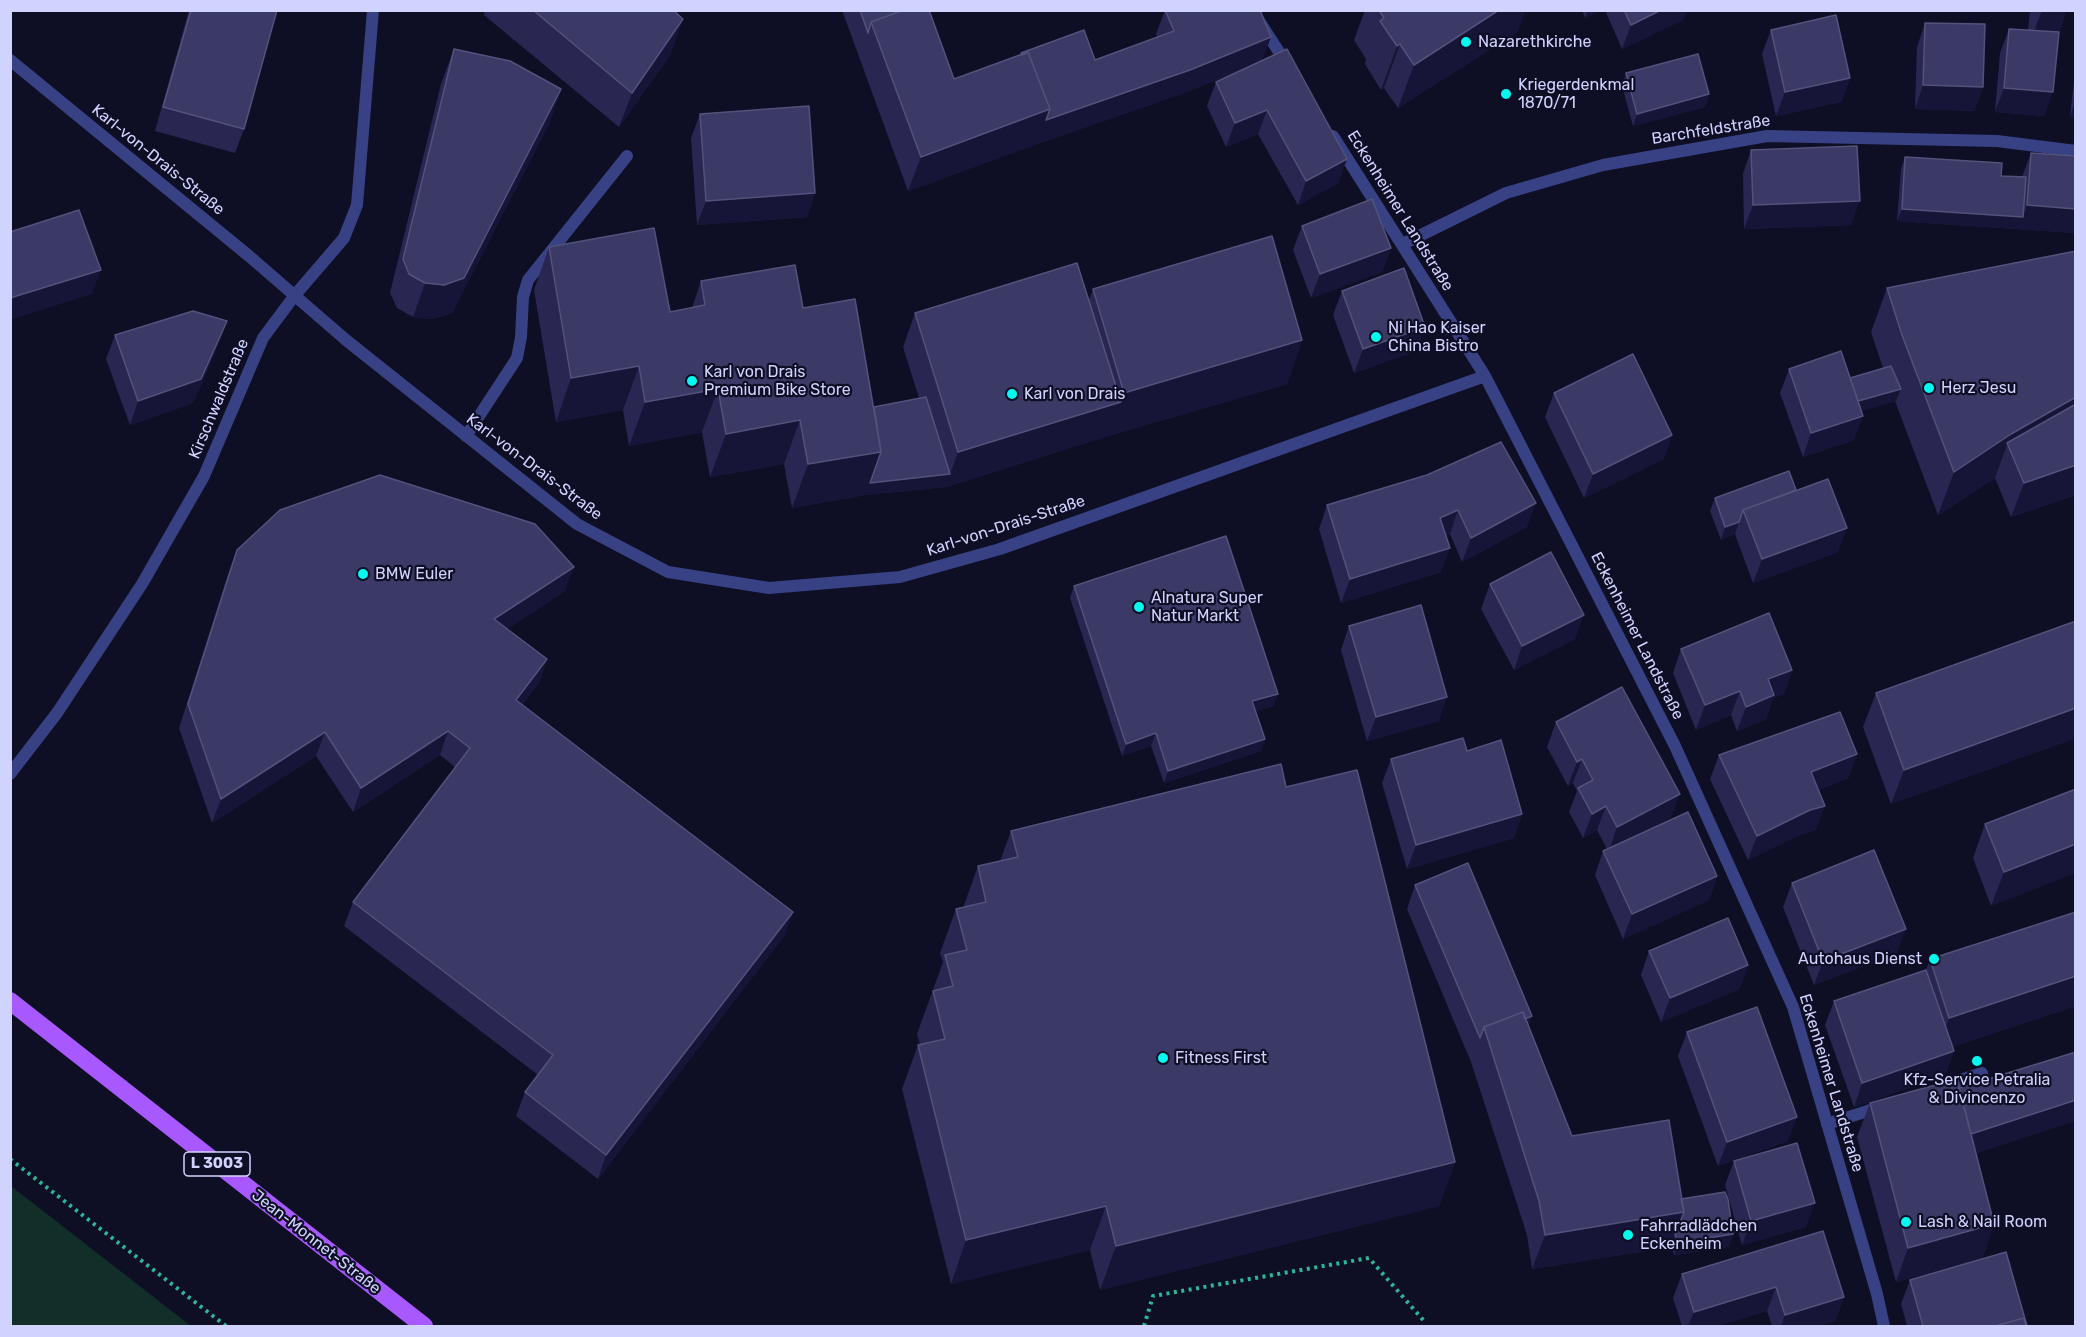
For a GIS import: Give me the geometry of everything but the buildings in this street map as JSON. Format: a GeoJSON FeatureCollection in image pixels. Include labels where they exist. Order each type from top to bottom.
{"type":"FeatureCollection","features":[{"type":"Feature","properties":{"kind":"main road","name":"Jean-Monnet-Straße"},"geometry":{"type":"LineString","coordinates":[[10,1001],[424,1326]]}},
{"type":"Feature","properties":{"kind":"street","name":"Kirschwaldstraße"},"geometry":{"type":"LineString","coordinates":[[10,774],[57,713],[142,584],[204,476],[263,338],[295,295],[344,238],[357,205],[373,10]]}},
{"type":"Feature","properties":{"kind":"street"},"geometry":{"type":"LineString","coordinates":[[1252,10],[1296,79]]}},
{"type":"Feature","properties":{"kind":"street","name":"Karl-von-Drais-Straße"},"geometry":{"type":"LineString","coordinates":[[10,60],[346,339],[577,524],[668,572],[769,588],[900,577],[1000,549],[1485,376]]}},
{"type":"Feature","properties":{"kind":"street","name":"Eckenheimer Landstraße"},"geometry":{"type":"LineString","coordinates":[[1328,127],[1485,376],[1684,768],[1793,1007],[1877,1294],[1884,1326]]}},
{"type":"Feature","properties":{"kind":"street","name":"Barchfeldstraße"},"geometry":{"type":"LineString","coordinates":[[1403,244],[1506,193],[1603,165],[1767,136],[1997,141],[2076,151]]}},
{"type":"Feature","properties":{"kind":"street"},"geometry":{"type":"LineString","coordinates":[[466,436],[517,358],[521,337],[523,297],[528,280],[627,156]]}},
{"type":"Feature","properties":{"kind":"street"},"geometry":{"type":"LineString","coordinates":[[1927,1091],[1982,1073]]}},
{"type":"Feature","properties":{"kind":"street"},"geometry":{"type":"LineString","coordinates":[[1827,1124],[1894,1102]]}},
{"type":"Feature","properties":{"kind":"path"},"geometry":{"type":"LineString","coordinates":[[10,1159],[226,1326]]}},
{"type":"Feature","properties":{"kind":"path"},"geometry":{"type":"LineString","coordinates":[[1144,1326],[1154,1296],[1369,1258],[1424,1321]]}},
{"type":"Feature","properties":{"kind":"green space"},"geometry":{"type":"Polygon","coordinates":[[[11,1186],[191,1326],[11,1326],[11,1186]]]}},
{"type":"Feature","properties":{"kind":"place","name":"Nazarethkirche"},"geometry":{"type":"Point","coordinates":[1466,42]}},
{"type":"Feature","properties":{"kind":"place","name":"Kriegerdenkmal 1870/71"},"geometry":{"type":"Point","coordinates":[1506,94]}},
{"type":"Feature","properties":{"kind":"place","name":"Ni Hao Kaiser China Bistro"},"geometry":{"type":"Point","coordinates":[1376,337]}},
{"type":"Feature","properties":{"kind":"place","name":"Karl von Drais Premium Bike Store"},"geometry":{"type":"Point","coordinates":[692,381]}},
{"type":"Feature","properties":{"kind":"place","name":"Herz Jesu"},"geometry":{"type":"Point","coordinates":[1929,388]}},
{"type":"Feature","properties":{"kind":"place","name":"Karl von Drais"},"geometry":{"type":"Point","coordinates":[1012,394]}},
{"type":"Feature","properties":{"kind":"place","name":"BMW Euler"},"geometry":{"type":"Point","coordinates":[363,574]}},
{"type":"Feature","properties":{"kind":"place","name":"Alnatura Super Natur Markt"},"geometry":{"type":"Point","coordinates":[1139,607]}},
{"type":"Feature","properties":{"kind":"place","name":"Autohaus Dienst"},"geometry":{"type":"Point","coordinates":[1934,959]}},
{"type":"Feature","properties":{"kind":"place","name":"Fitness First"},"geometry":{"type":"Point","coordinates":[1163,1058]}},
{"type":"Feature","properties":{"kind":"place","name":"Kfz-Service Petralia & Divincenzo"},"geometry":{"type":"Point","coordinates":[1977,1061]}},
{"type":"Feature","properties":{"kind":"place","name":"Lash & Nail Room"},"geometry":{"type":"Point","coordinates":[1906,1222]}},
{"type":"Feature","properties":{"kind":"place","name":"Fahrradlädchen Eckenheim"},"geometry":{"type":"Point","coordinates":[1628,1235]}}]}
